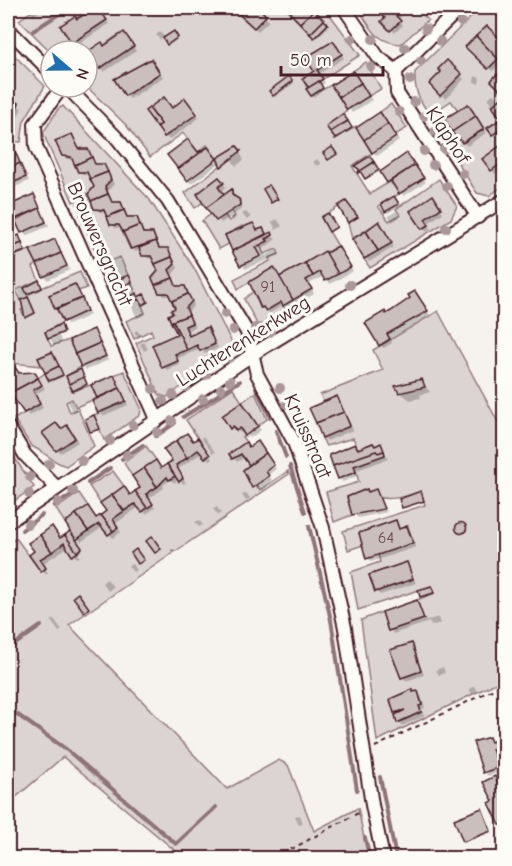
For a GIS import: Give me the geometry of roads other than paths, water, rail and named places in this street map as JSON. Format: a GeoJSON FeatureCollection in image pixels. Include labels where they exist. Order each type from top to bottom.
{"type":"FeatureCollection","features":[{"type":"Feature","properties":{"kind":"street"},"geometry":{"type":"LineString","coordinates":[[344,8],[378,57],[396,71],[460,8]]}},
{"type":"Feature","properties":{"kind":"street"},"geometry":{"type":"LineString","coordinates":[[8,29],[39,60]]}},
{"type":"Feature","properties":{"kind":"street","name":"Klaphof"},"geometry":{"type":"LineString","coordinates":[[396,71],[397,93],[478,217]]}},
{"type":"Feature","properties":{"kind":"street","name":"Brouwersgracht"},"geometry":{"type":"LineString","coordinates":[[53,99],[35,124],[36,147],[157,419]]}},
{"type":"Feature","properties":{"kind":"street","name":"Kruisstraat"},"geometry":{"type":"LineString","coordinates":[[79,99],[116,137],[168,201],[247,332],[257,374],[294,442],[323,528],[345,628],[372,805],[384,858]]}},
{"type":"Feature","properties":{"kind":"street","name":"Luchterenkerkweg"},"geometry":{"type":"LineString","coordinates":[[8,522],[253,354],[504,200]]}},
{"type":"Feature","properties":{"kind":"street"},"geometry":{"type":"LineString","coordinates":[[8,427],[25,455],[57,488]]}},
{"type":"Feature","properties":{"kind":"waterway"},"geometry":{"type":"LineString","coordinates":[[33,31],[68,8]]}},
{"type":"Feature","properties":{"kind":"waterway"},"geometry":{"type":"LineString","coordinates":[[183,417],[240,381]]}},
{"type":"Feature","properties":{"kind":"waterway"},"geometry":{"type":"LineString","coordinates":[[256,388],[270,417]]}},
{"type":"Feature","properties":{"kind":"waterway"},"geometry":{"type":"LineString","coordinates":[[156,436],[175,423]]}},
{"type":"Feature","properties":{"kind":"waterway"},"geometry":{"type":"LineString","coordinates":[[276,431],[286,457]]}},
{"type":"Feature","properties":{"kind":"waterway"},"geometry":{"type":"LineString","coordinates":[[122,459],[143,445]]}},
{"type":"Feature","properties":{"kind":"waterway"},"geometry":{"type":"LineString","coordinates":[[290,466],[305,512]]}},
{"type":"Feature","properties":{"kind":"waterway"},"geometry":{"type":"LineString","coordinates":[[88,483],[110,468]]}},
{"type":"Feature","properties":{"kind":"waterway"},"geometry":{"type":"LineString","coordinates":[[54,506],[76,492]]}},
{"type":"Feature","properties":{"kind":"waterway"},"geometry":{"type":"LineString","coordinates":[[22,530],[42,515]]}},
{"type":"Feature","properties":{"kind":"waterway"},"geometry":{"type":"LineString","coordinates":[[309,526],[331,620],[357,790]]}},
{"type":"Feature","properties":{"kind":"waterway"},"geometry":{"type":"LineString","coordinates":[[8,649],[41,626]]}},
{"type":"Feature","properties":{"kind":"waterway"},"geometry":{"type":"LineString","coordinates":[[8,708],[67,750],[176,844],[216,807]]}},
{"type":"Feature","properties":{"kind":"waterway"},"geometry":{"type":"LineString","coordinates":[[380,777],[396,858]]}},
{"type":"Feature","properties":{"kind":"waterway"},"geometry":{"type":"LineString","coordinates":[[365,838],[370,858]]}}]}
